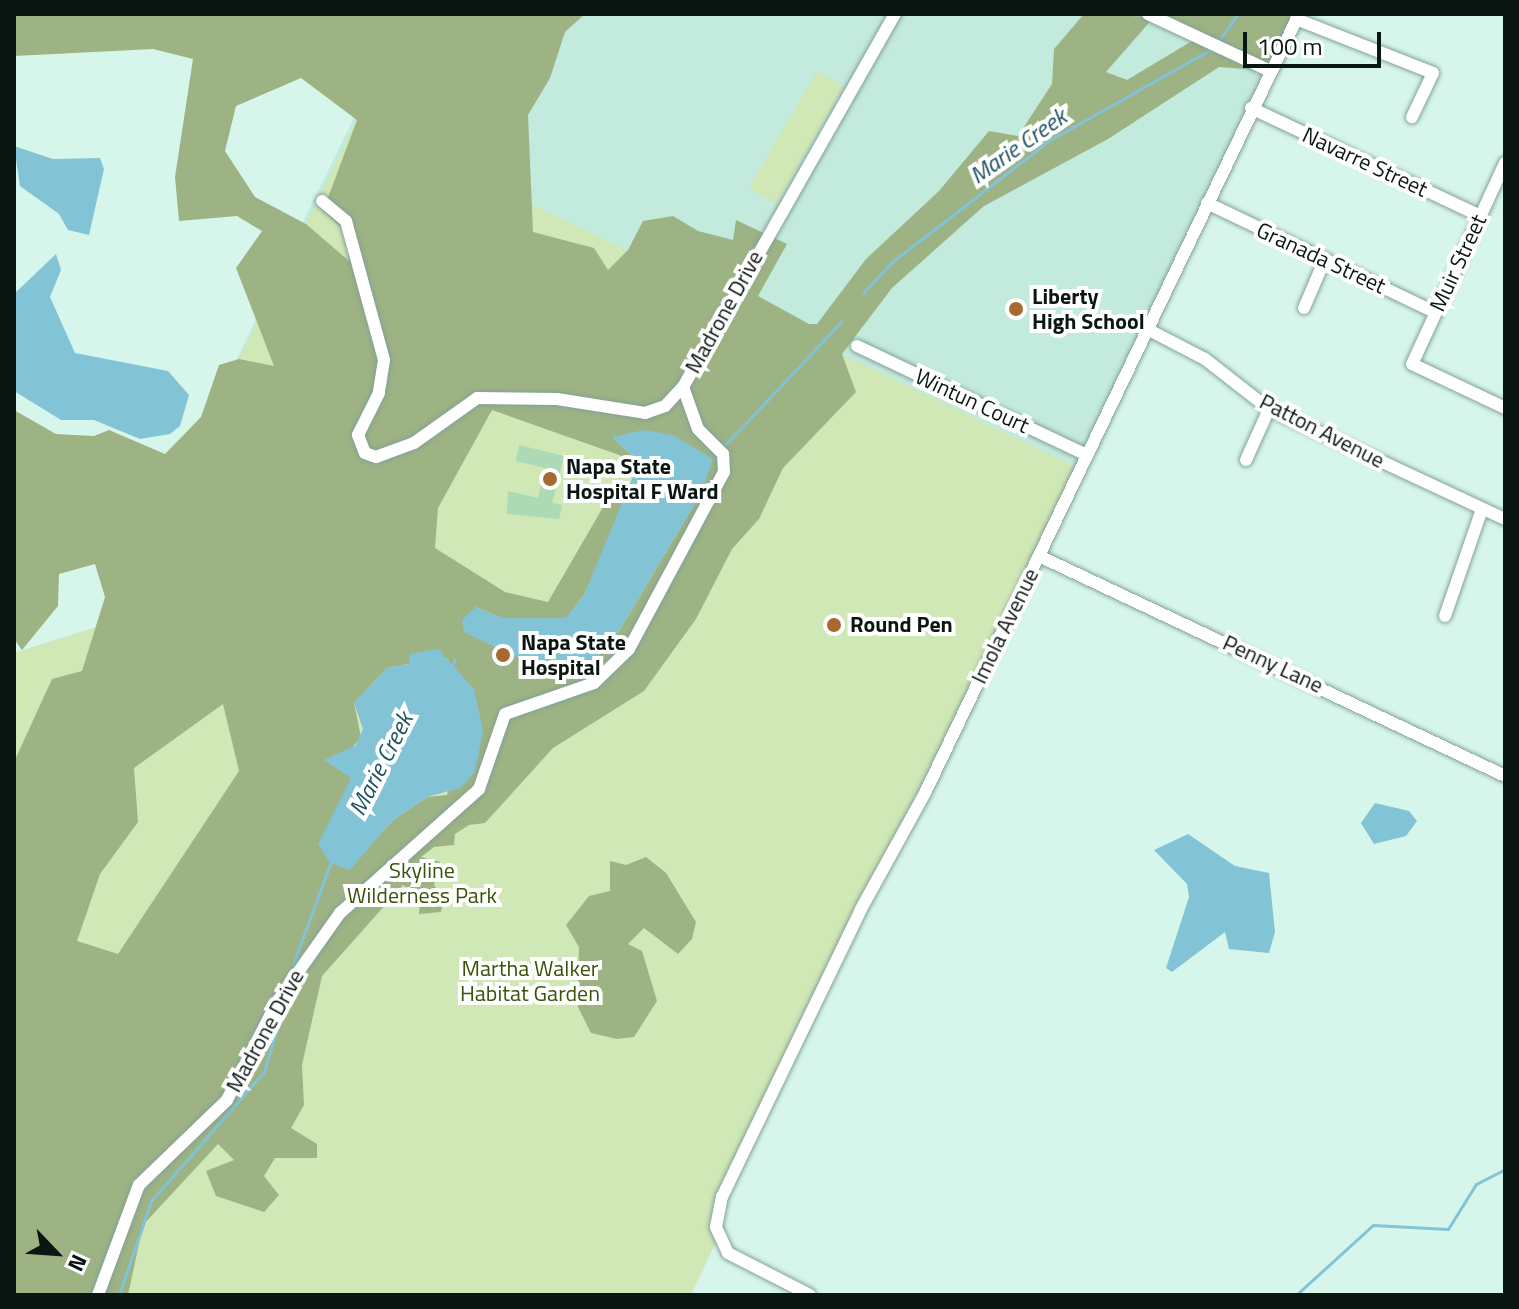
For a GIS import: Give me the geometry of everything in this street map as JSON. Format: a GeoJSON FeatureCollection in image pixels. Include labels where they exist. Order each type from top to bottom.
{"type":"FeatureCollection","features":[{"type":"Feature","properties":{"kind":"street","name":"Madrone Drive"},"geometry":{"type":"LineString","coordinates":[[98,1295],[139,1185],[227,1100],[283,991],[340,913],[479,789],[505,714],[594,683],[629,649],[724,472],[723,454],[698,429],[683,387],[895,14]]}},
{"type":"Feature","properties":{"kind":"street"},"geometry":{"type":"LineString","coordinates":[[1148,14],[1270,71]]}},
{"type":"Feature","properties":{"kind":"street"},"geometry":{"type":"LineString","coordinates":[[1297,16],[1433,73],[1412,117]]}},
{"type":"Feature","properties":{"kind":"street","name":"Imola Avenue"},"geometry":{"type":"LineString","coordinates":[[810,1295],[736,1261],[718,1238],[722,1197],[1039,556],[1297,16]]}},
{"type":"Feature","properties":{"kind":"street","name":"Navarre Street"},"geometry":{"type":"LineString","coordinates":[[1251,108],[1480,216]]}},
{"type":"Feature","properties":{"kind":"street","name":"Muir Street"},"geometry":{"type":"LineString","coordinates":[[1505,163],[1412,364],[1505,408]]}},
{"type":"Feature","properties":{"kind":"street"},"geometry":{"type":"LineString","coordinates":[[322,201],[348,226],[384,360],[379,393],[358,435],[365,453],[376,457],[414,443],[477,398],[557,399],[645,413],[665,406],[683,387]]}},
{"type":"Feature","properties":{"kind":"street","name":"Granada Street"},"geometry":{"type":"LineString","coordinates":[[1207,203],[1435,312]]}},
{"type":"Feature","properties":{"kind":"street"},"geometry":{"type":"LineString","coordinates":[[1304,308],[1325,259]]}},
{"type":"Feature","properties":{"kind":"street","name":"Patton Avenue"},"geometry":{"type":"LineString","coordinates":[[1147,329],[1205,359],[1269,409],[1505,519]]}},
{"type":"Feature","properties":{"kind":"street","name":"Wintun Court"},"geometry":{"type":"LineString","coordinates":[[857,346],[1087,455]]}},
{"type":"Feature","properties":{"kind":"street"},"geometry":{"type":"LineString","coordinates":[[1246,460],[1269,409]]}},
{"type":"Feature","properties":{"kind":"street"},"geometry":{"type":"LineString","coordinates":[[1445,616],[1482,509]]}},
{"type":"Feature","properties":{"kind":"street","name":"Penny Lane"},"geometry":{"type":"LineString","coordinates":[[1039,556],[1505,776]]}},
{"type":"Feature","properties":{"kind":"shaded area","name":"Skyline Wilderness Park"},"geometry":{"type":"Polygon","coordinates":[[[404,14],[1299,14],[722,1197],[691,1295],[14,1295],[14,653],[109,623],[404,14]]]}},
{"type":"Feature","properties":{"kind":"green space"},"geometry":{"type":"Polygon","coordinates":[[[14,14],[585,14],[565,32],[550,78],[528,115],[533,232],[594,248],[608,270],[628,250],[643,221],[673,216],[698,231],[733,240],[736,220],[787,244],[758,296],[809,324],[817,324],[866,259],[939,191],[989,131],[1018,136],[1052,84],[1054,49],[1084,14],[1154,17],[1106,72],[1127,80],[1197,38],[1166,23],[1171,14],[1299,14],[1270,71],[1219,67],[1108,139],[984,206],[892,288],[842,354],[856,392],[783,468],[759,519],[732,549],[696,619],[644,691],[553,748],[485,823],[469,825],[455,834],[454,845],[434,847],[421,857],[440,862],[434,885],[444,899],[441,912],[419,914],[420,899],[403,885],[322,976],[302,1065],[304,1105],[291,1128],[317,1144],[317,1158],[275,1158],[264,1176],[279,1195],[264,1212],[216,1196],[206,1171],[234,1160],[218,1144],[143,1225],[128,1295],[14,1295],[14,762],[52,679],[82,671],[105,597],[95,564],[59,574],[58,606],[22,650],[14,639],[14,410],[56,434],[94,436],[109,430],[165,454],[201,417],[219,365],[239,359],[274,366],[236,268],[262,231],[237,216],[179,221],[175,177],[193,59],[153,49],[14,56],[14,14]],[[301,78],[236,106],[225,151],[255,197],[306,224],[349,261],[346,232],[323,211],[357,120],[301,78]],[[492,410],[438,508],[435,548],[505,592],[548,602],[613,490],[632,487],[584,595],[566,619],[502,618],[476,607],[469,635],[612,643],[701,493],[613,438],[639,462],[492,410]],[[418,652],[409,664],[387,668],[354,703],[361,737],[347,754],[333,755],[351,778],[337,864],[350,869],[392,821],[427,797],[447,795],[474,689],[451,670],[448,659],[418,652]],[[223,704],[134,768],[138,822],[100,874],[77,941],[118,954],[239,771],[223,704]]]}},
{"type":"Feature","properties":{"kind":"green space"},"geometry":{"type":"Polygon","coordinates":[[[817,71],[844,86],[776,204],[749,188],[817,71]]]}},
{"type":"Feature","properties":{"kind":"green space","name":"Skyline Wilderness Park"},"geometry":{"type":"Polygon","coordinates":[[[357,120],[1080,469],[722,1197],[718,1238],[691,1295],[14,1295],[14,653],[109,623],[357,120]]]}},
{"type":"Feature","properties":{"kind":"green space"},"geometry":{"type":"Polygon","coordinates":[[[646,857],[666,873],[696,922],[692,939],[678,954],[644,928],[628,944],[642,951],[657,1001],[634,1037],[617,1039],[591,1033],[578,1007],[579,947],[566,925],[589,896],[610,891],[610,861],[626,865],[646,857]]]}},
{"type":"Feature","properties":{"kind":"water"},"geometry":{"type":"Polygon","coordinates":[[[14,146],[53,159],[100,158],[104,169],[89,235],[68,230],[59,214],[20,186],[14,146]]]}},
{"type":"Feature","properties":{"kind":"water"},"geometry":{"type":"Polygon","coordinates":[[[56,254],[61,270],[50,297],[75,353],[168,371],[189,395],[180,426],[170,434],[140,439],[94,420],[61,420],[14,391],[14,294],[56,254]]]}},
{"type":"Feature","properties":{"kind":"water"},"geometry":{"type":"Polygon","coordinates":[[[644,430],[673,435],[713,459],[701,493],[612,643],[590,665],[552,666],[522,660],[464,632],[462,620],[476,607],[502,618],[566,618],[584,595],[639,462],[612,437],[644,430]]]}},
{"type":"Feature","properties":{"kind":"water"},"geometry":{"type":"Polygon","coordinates":[[[438,649],[474,689],[483,730],[475,772],[460,788],[427,797],[392,821],[350,870],[330,863],[318,844],[351,778],[324,760],[356,745],[363,729],[354,703],[387,668],[409,664],[410,654],[438,649]]]}},
{"type":"Feature","properties":{"kind":"water"},"geometry":{"type":"Polygon","coordinates":[[[1375,803],[1409,811],[1417,821],[1406,836],[1374,844],[1361,823],[1375,803]]]}},
{"type":"Feature","properties":{"kind":"water"},"geometry":{"type":"Polygon","coordinates":[[[1188,834],[1235,866],[1269,873],[1275,932],[1269,953],[1229,949],[1225,932],[1172,972],[1166,968],[1189,897],[1187,884],[1154,850],[1188,834]]]}},
{"type":"Feature","properties":{"kind":"building","name":"Napa State Hospital F Ward"},"geometry":{"type":"Polygon","coordinates":[[[519,445],[564,456],[552,503],[562,505],[559,519],[507,514],[508,491],[538,498],[545,468],[516,461],[519,445]]]}},
{"type":"Feature","properties":{"kind":"waterway","name":"Marie Creek"},"geometry":{"type":"LineString","coordinates":[[1219,40],[1238,14]]}},
{"type":"Feature","properties":{"kind":"waterway","name":"Marie Creek"},"geometry":{"type":"LineString","coordinates":[[863,293],[892,262],[1050,140],[1210,50]]}},
{"type":"Feature","properties":{"kind":"waterway","name":"Marie Creek"},"geometry":{"type":"LineString","coordinates":[[725,445],[842,321]]}},
{"type":"Feature","properties":{"kind":"waterway","name":"Marie Creek"},"geometry":{"type":"LineString","coordinates":[[449,672],[455,659]]}},
{"type":"Feature","properties":{"kind":"waterway","name":"Marie Creek"},"geometry":{"type":"LineString","coordinates":[[293,964],[331,862]]}},
{"type":"Feature","properties":{"kind":"waterway","name":"Marie Creek"},"geometry":{"type":"LineString","coordinates":[[119,1295],[151,1201],[264,1072],[286,998]]}},
{"type":"Feature","properties":{"kind":"waterway"},"geometry":{"type":"LineString","coordinates":[[1296,1295],[1373,1225],[1448,1229],[1476,1184],[1505,1169]]}},
{"type":"Feature","properties":{"kind":"place","name":"Liberty High School"},"geometry":{"type":"Point","coordinates":[1016,309]}},
{"type":"Feature","properties":{"kind":"place","name":"Napa State Hospital F Ward"},"geometry":{"type":"Point","coordinates":[550,479]}},
{"type":"Feature","properties":{"kind":"place","name":"Round Pen"},"geometry":{"type":"Point","coordinates":[834,625]}},
{"type":"Feature","properties":{"kind":"place","name":"Napa State Hospital"},"geometry":{"type":"Point","coordinates":[503,655]}},
{"type":"Feature","properties":{"kind":"park label","name":"Martha Walker Habitat Garden"},"geometry":{"type":"Point","coordinates":[530,980]}}]}
